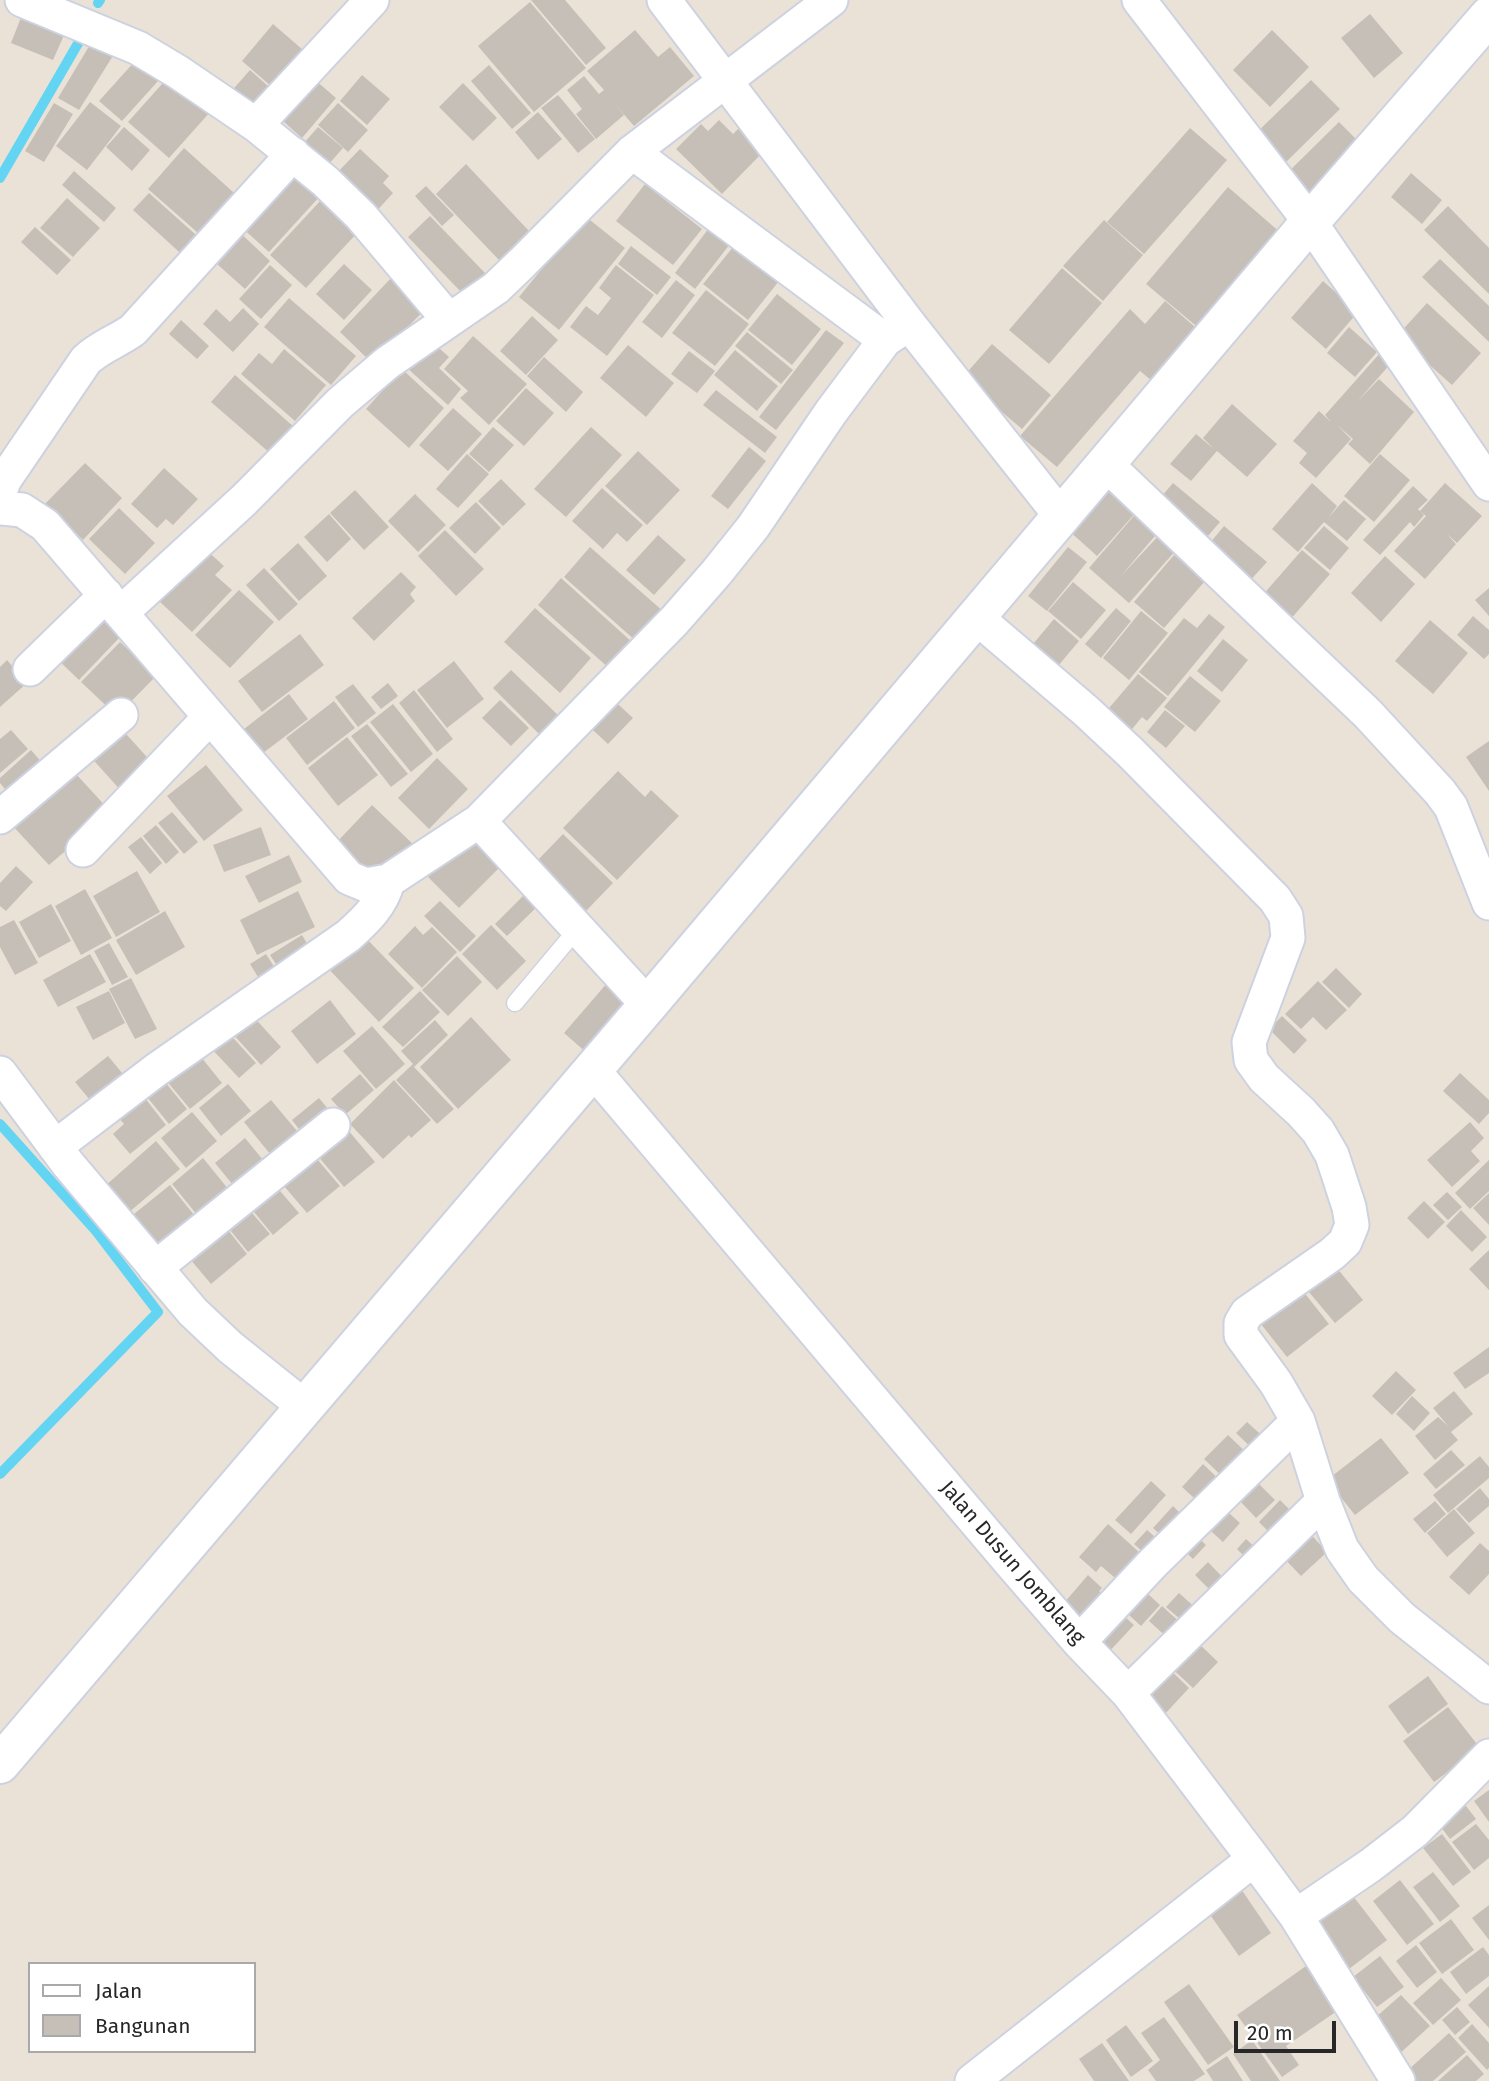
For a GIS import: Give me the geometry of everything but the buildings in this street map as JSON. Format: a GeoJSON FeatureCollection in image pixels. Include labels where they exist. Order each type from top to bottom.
{"type":"FeatureCollection","features":[{"type":"Feature","properties":{"kind":"street"},"geometry":{"type":"LineString","coordinates":[[22,0],[79,10],[256,125],[325,181],[361,216],[448,319]]}},
{"type":"Feature","properties":{"kind":"street"},"geometry":{"type":"LineString","coordinates":[[256,125],[372,0]]}},
{"type":"Feature","properties":{"kind":"street"},"geometry":{"type":"LineString","coordinates":[[664,0],[726,81],[897,332],[1060,516]]}},
{"type":"Feature","properties":{"kind":"street"},"geometry":{"type":"LineString","coordinates":[[30,668],[244,500],[340,403],[387,363],[448,319],[470,307],[523,262],[632,152],[831,0]]}},
{"type":"Feature","properties":{"kind":"street"},"geometry":{"type":"LineString","coordinates":[[1139,0],[1310,222],[1489,484]]}},
{"type":"Feature","properties":{"kind":"street"},"geometry":{"type":"LineString","coordinates":[[0,1764],[977,618],[1060,516],[1310,222],[1489,16]]}},
{"type":"Feature","properties":{"kind":"street"},"geometry":{"type":"LineString","coordinates":[[632,152],[897,332]]}},
{"type":"Feature","properties":{"kind":"street"},"geometry":{"type":"LineString","coordinates":[[0,491],[5,479],[86,360],[97,350],[133,330],[293,154]]}},
{"type":"Feature","properties":{"kind":"street"},"geometry":{"type":"LineString","coordinates":[[0,508],[22,510],[34,516],[114,604],[209,718],[349,878],[366,886],[388,881],[479,821],[675,621],[752,527],[831,412],[897,332]]}},
{"type":"Feature","properties":{"kind":"street"},"geometry":{"type":"LineString","coordinates":[[1106,464],[1368,714],[1440,792],[1451,807],[1489,903]]}},
{"type":"Feature","properties":{"kind":"street"},"geometry":{"type":"LineString","coordinates":[[977,618],[1086,710],[1130,752],[1275,899],[1286,916],[1288,938],[1249,1042],[1251,1060],[1264,1078],[1318,1131],[1332,1155],[1352,1225],[1346,1242],[1332,1254],[1247,1313],[1241,1323],[1241,1335],[1276,1383],[1298,1421],[1323,1501],[1342,1549],[1363,1579],[1402,1618],[1489,1687]]}},
{"type":"Feature","properties":{"kind":"street"},"geometry":{"type":"LineString","coordinates":[[0,816],[121,715]]}},
{"type":"Feature","properties":{"kind":"street"},"geometry":{"type":"LineString","coordinates":[[83,850],[209,718]]}},
{"type":"Feature","properties":{"kind":"street"},"geometry":{"type":"LineString","coordinates":[[479,821],[648,1005]]}},
{"type":"Feature","properties":{"kind":"street"},"geometry":{"type":"LineString","coordinates":[[55,1147],[156,1070],[348,936],[376,908],[388,881]]}},
{"type":"Feature","properties":{"kind":"street","name":"Jalan Dusun Jomblang"},"geometry":{"type":"LineString","coordinates":[[593,1070],[1079,1642],[1128,1693],[1296,1916],[1398,2081]]}},
{"type":"Feature","properties":{"kind":"street"},"geometry":{"type":"LineString","coordinates":[[0,1073],[55,1147],[193,1312],[230,1347],[305,1407]]}},
{"type":"Feature","properties":{"kind":"street"},"geometry":{"type":"LineString","coordinates":[[155,1268],[333,1125]]}},
{"type":"Feature","properties":{"kind":"street"},"geometry":{"type":"LineString","coordinates":[[1079,1642],[1153,1563],[1298,1421]]}},
{"type":"Feature","properties":{"kind":"street"},"geometry":{"type":"LineString","coordinates":[[1128,1693],[1323,1501]]}},
{"type":"Feature","properties":{"kind":"street"},"geometry":{"type":"LineString","coordinates":[[1296,1916],[1371,1865],[1415,1830],[1489,1756]]}},
{"type":"Feature","properties":{"kind":"street"},"geometry":{"type":"LineString","coordinates":[[972,2081],[1254,1859]]}},
{"type":"Feature","properties":{"kind":"lane"},"geometry":{"type":"LineString","coordinates":[[515,1003],[578,928]]}},
{"type":"Feature","properties":{"kind":"waterway"},"geometry":{"type":"LineString","coordinates":[[0,178],[80,40]]}},
{"type":"Feature","properties":{"kind":"waterway"},"geometry":{"type":"LineString","coordinates":[[0,1124],[96,1231],[158,1312],[0,1474]]}}]}
